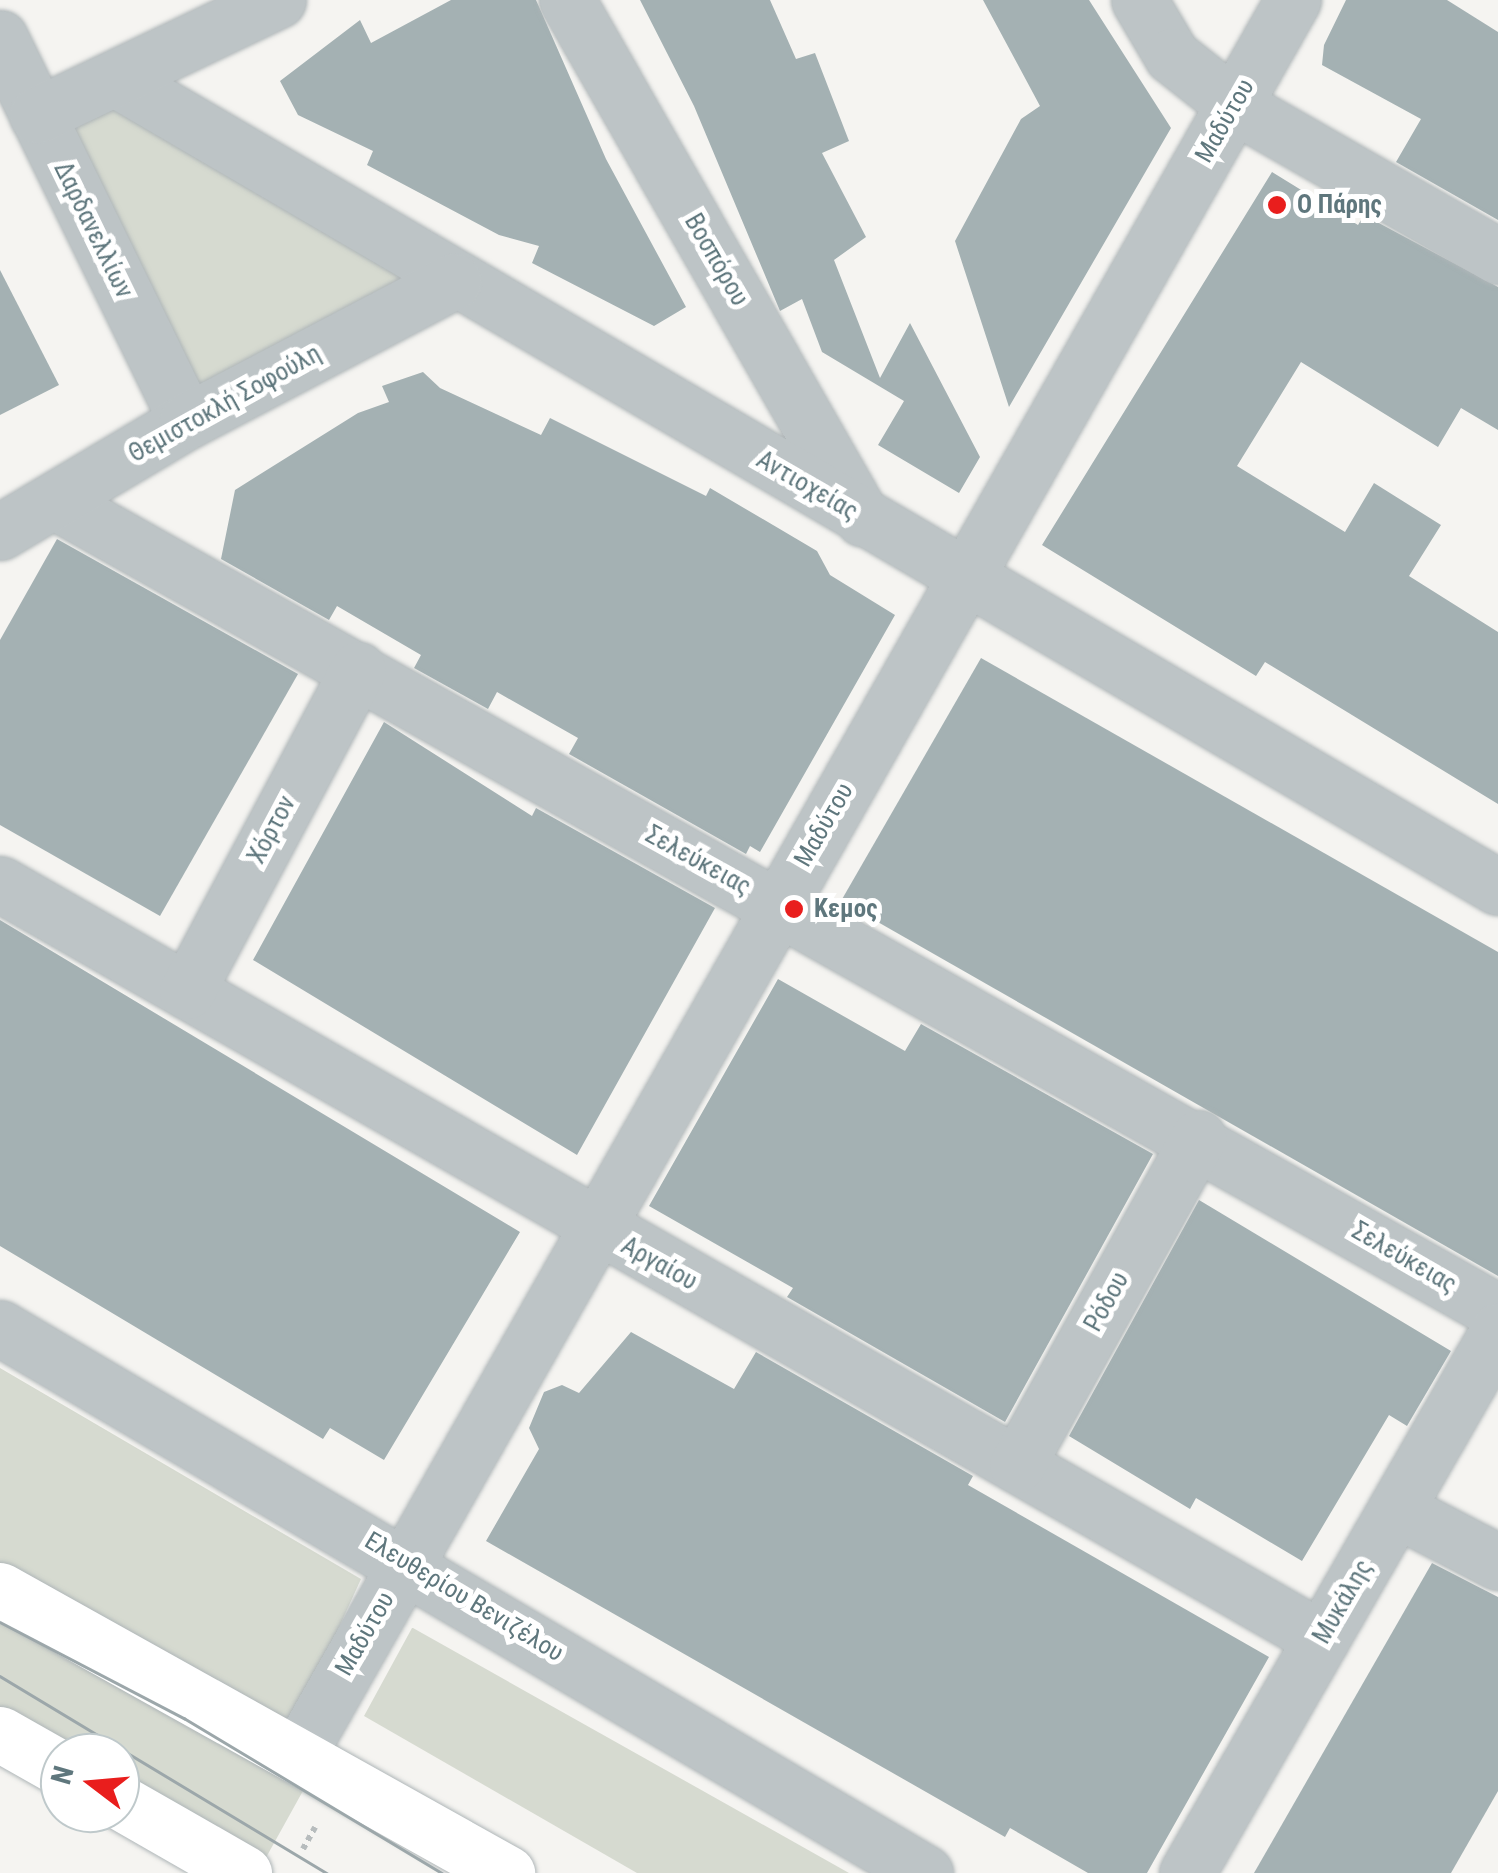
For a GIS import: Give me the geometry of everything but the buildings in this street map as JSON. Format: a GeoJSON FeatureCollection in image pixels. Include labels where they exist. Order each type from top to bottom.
{"type":"FeatureCollection","features":[{"type":"Feature","properties":{"kind":"main road"},"geometry":{"type":"LineString","coordinates":[[0,1590],[507,1873]]}},
{"type":"Feature","properties":{"kind":"main road"},"geometry":{"type":"LineString","coordinates":[[0,1734],[40,1757]]}},
{"type":"Feature","properties":{"kind":"main road"},"geometry":{"type":"LineString","coordinates":[[140,1814],[235,1871]]}},
{"type":"Feature","properties":{"kind":"street"},"geometry":{"type":"LineString","coordinates":[[37,115],[119,80],[278,0]]}},
{"type":"Feature","properties":{"kind":"street","name":"Βοσπόρου"},"geometry":{"type":"LineString","coordinates":[[568,0],[864,519]]}},
{"type":"Feature","properties":{"kind":"street"},"geometry":{"type":"LineString","coordinates":[[1140,0],[1172,56],[1234,105],[1498,256]]}},
{"type":"Feature","properties":{"kind":"street","name":"Μαδύτου"},"geometry":{"type":"LineString","coordinates":[[297,1756],[1294,0]]}},
{"type":"Feature","properties":{"kind":"street","name":"Δαρδανελλίων"},"geometry":{"type":"LineString","coordinates":[[0,38],[187,421]]}},
{"type":"Feature","properties":{"kind":"street","name":"Αντιοχείας"},"geometry":{"type":"LineString","coordinates":[[119,80],[454,281],[1498,887]]}},
{"type":"Feature","properties":{"kind":"street","name":"Θεμιστοκλή Σοφούλη"},"geometry":{"type":"LineString","coordinates":[[0,532],[187,421],[454,281]]}},
{"type":"Feature","properties":{"kind":"street","name":"Σελεύκειας"},"geometry":{"type":"LineString","coordinates":[[54,501],[1198,1138],[1498,1312]]}},
{"type":"Feature","properties":{"kind":"street","name":"Χόρτον"},"geometry":{"type":"LineString","coordinates":[[187,990],[358,670]]}},
{"type":"Feature","properties":{"kind":"street","name":"Αργαίου"},"geometry":{"type":"LineString","coordinates":[[0,884],[596,1228],[1322,1639]]}},
{"type":"Feature","properties":{"kind":"street","name":"Ρόδου"},"geometry":{"type":"LineString","coordinates":[[1017,1465],[1198,1138]]}},
{"type":"Feature","properties":{"kind":"street","name":"Ελευθερίου Βενιζέλου"},"geometry":{"type":"LineString","coordinates":[[0,1328],[406,1562],[925,1873]]}},
{"type":"Feature","properties":{"kind":"street","name":"Μυκάλης"},"geometry":{"type":"LineString","coordinates":[[1187,1873],[1498,1331]]}},
{"type":"Feature","properties":{"kind":"street"},"geometry":{"type":"LineString","coordinates":[[1396,1508],[1498,1562]]}},
{"type":"Feature","properties":{"kind":"shaded area"},"geometry":{"type":"Polygon","coordinates":[[[119,81],[454,281],[187,421],[37,115],[119,81]]]}},
{"type":"Feature","properties":{"kind":"shaded area"},"geometry":{"type":"Polygon","coordinates":[[[0,1368],[361,1579],[293,1728],[0,1568],[0,1368]]]}},
{"type":"Feature","properties":{"kind":"shaded area"},"geometry":{"type":"Polygon","coordinates":[[[0,1612],[309,1780],[258,1872],[140,1804],[140,1733],[40,1733],[40,1744],[0,1725],[0,1612]]]}},
{"type":"Feature","properties":{"kind":"shaded area"},"geometry":{"type":"Polygon","coordinates":[[[412,1628],[849,1873],[637,1873],[364,1716],[412,1628]]]}},
{"type":"Feature","properties":{"kind":"tram line"},"geometry":{"type":"LineString","coordinates":[[0,1622],[184,1718],[442,1873]]}},
{"type":"Feature","properties":{"kind":"tram line"},"geometry":{"type":"LineString","coordinates":[[0,1676],[327,1873]]}},
{"type":"Feature","properties":{"kind":"place","name":"Ο Πάρης"},"geometry":{"type":"Point","coordinates":[1277,205]}},
{"type":"Feature","properties":{"kind":"place","name":"Κεμος"},"geometry":{"type":"Point","coordinates":[794,909]}}]}
